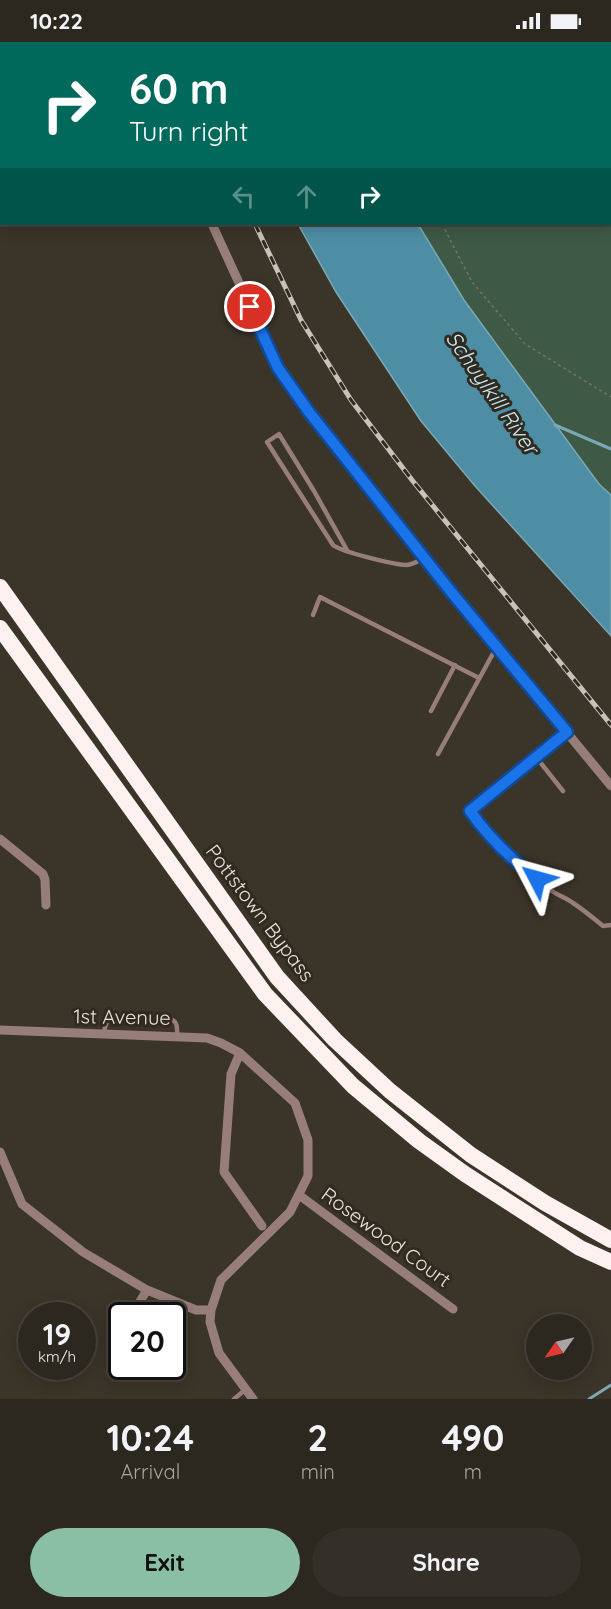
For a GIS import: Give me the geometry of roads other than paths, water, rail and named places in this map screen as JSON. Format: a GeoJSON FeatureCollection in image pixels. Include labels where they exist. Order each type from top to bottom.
{"type":"FeatureCollection","features":[{"type":"Feature","properties":{"kind":"highway","name":"Pottstown Bypass"},"geometry":{"type":"LineString","coordinates":[[0,587],[277,977],[335,1040],[390,1091],[471,1155],[545,1203],[611,1240]]}},
{"type":"Feature","properties":{"kind":"highway"},"geometry":{"type":"LineString","coordinates":[[0,628],[265,994],[329,1061],[361,1093],[418,1141],[455,1168],[580,1248],[611,1262]]}},
{"type":"Feature","properties":{"kind":"street"},"geometry":{"type":"LineString","coordinates":[[213,225],[278,368],[309,412],[496,647],[611,786]]}},
{"type":"Feature","properties":{"kind":"street"},"geometry":{"type":"LineString","coordinates":[[0,839],[43,874],[46,905]]}},
{"type":"Feature","properties":{"kind":"street","name":"1st Avenue"},"geometry":{"type":"LineString","coordinates":[[0,1030],[207,1038],[240,1053],[295,1103],[308,1140],[308,1176],[290,1212],[221,1280],[211,1310]]}},
{"type":"Feature","properties":{"kind":"street"},"geometry":{"type":"LineString","coordinates":[[240,1053],[231,1074],[224,1172],[262,1226]]}},
{"type":"Feature","properties":{"kind":"street"},"geometry":{"type":"LineString","coordinates":[[0,1152],[22,1204],[83,1252],[147,1290],[196,1310],[211,1310],[210,1322],[219,1353],[253,1399]]}},
{"type":"Feature","properties":{"kind":"street","name":"Rosewood Court"},"geometry":{"type":"LineString","coordinates":[[299,1195],[453,1309]]}},
{"type":"Feature","properties":{"kind":"street"},"geometry":{"type":"LineString","coordinates":[[140,1302],[147,1290]]}},
{"type":"Feature","properties":{"kind":"lane"},"geometry":{"type":"LineString","coordinates":[[347,550],[279,434],[267,442],[328,539],[338,548],[391,563],[407,565],[416,563],[424,557]]}},
{"type":"Feature","properties":{"kind":"lane"},"geometry":{"type":"LineString","coordinates":[[313,615],[320,597],[479,678]]}},
{"type":"Feature","properties":{"kind":"lane"},"geometry":{"type":"LineString","coordinates":[[438,754],[496,647]]}},
{"type":"Feature","properties":{"kind":"lane"},"geometry":{"type":"LineString","coordinates":[[431,711],[455,665]]}},
{"type":"Feature","properties":{"kind":"lane"},"geometry":{"type":"LineString","coordinates":[[567,732],[470,811],[504,852],[550,890],[573,903],[603,926],[611,925]]}},
{"type":"Feature","properties":{"kind":"lane"},"geometry":{"type":"LineString","coordinates":[[536,757],[563,791]]}},
{"type":"Feature","properties":{"kind":"lane"},"geometry":{"type":"LineString","coordinates":[[104,1035],[105,1025],[109,1019],[114,1016],[124,1016],[166,1017],[174,1021],[177,1036]]}},
{"type":"Feature","properties":{"kind":"lane"},"geometry":{"type":"LineString","coordinates":[[234,1399],[246,1389]]}},
{"type":"Feature","properties":{"kind":"water","name":"Schuylkill River"},"geometry":{"type":"Polygon","coordinates":[[[299,225],[419,225],[464,300],[599,484],[611,495],[611,636],[475,486],[421,421],[336,292],[299,225]]]}},
{"type":"Feature","properties":{"kind":"waterway"},"geometry":{"type":"LineString","coordinates":[[555,425],[611,449]]}},
{"type":"Feature","properties":{"kind":"waterway"},"geometry":{"type":"LineString","coordinates":[[589,1399],[611,1385]]}},
{"type":"Feature","properties":{"kind":"railway"},"geometry":{"type":"LineString","coordinates":[[255,225],[301,320],[351,400],[412,480],[611,725]]}}]}
